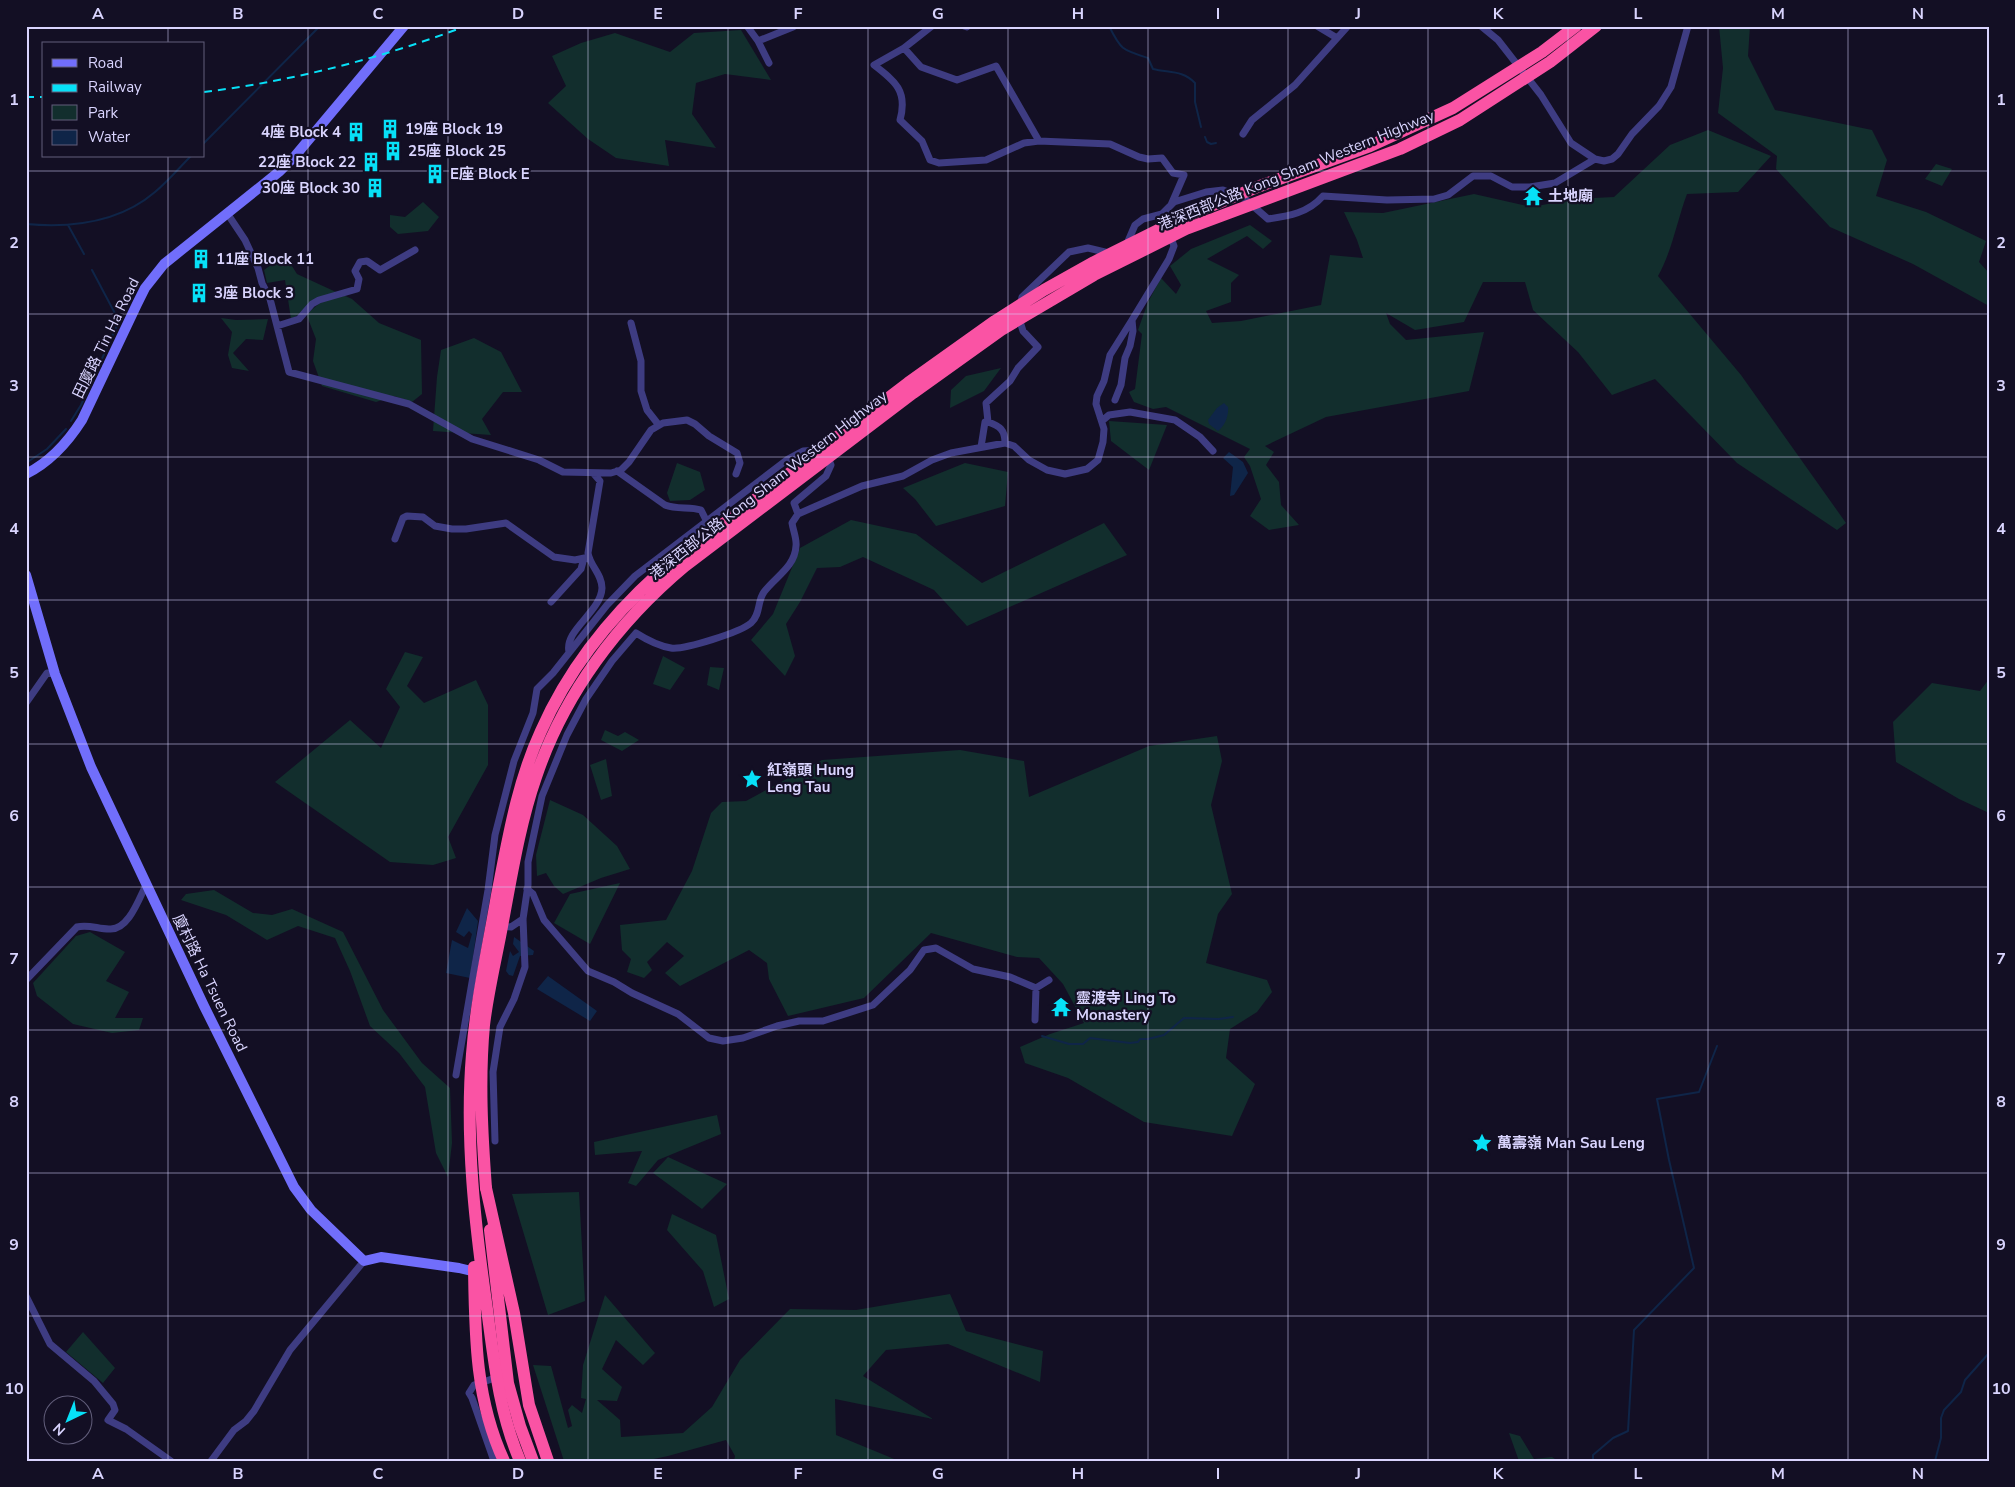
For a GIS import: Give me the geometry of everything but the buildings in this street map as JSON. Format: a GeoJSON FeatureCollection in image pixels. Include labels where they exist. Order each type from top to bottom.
{"type":"FeatureCollection","features":[{"type":"Feature","properties":{"kind":"highway","name":"港深西部公路 Kong Sham Western Highway"},"geometry":{"type":"LineString","coordinates":[[520,1461],[508,1426],[498,1387],[472,1189],[469,1100],[474,1025],[516,800],[538,738],[560,693],[586,652],[624,607],[679,558],[908,383],[971,337],[1044,290],[1094,262],[1184,217],[1260,186],[1370,146],[1444,113],[1484,91],[1542,52],[1576,26]]}},
{"type":"Feature","properties":{"kind":"highway","name":"港深西部公路 Kong Sham Western Highway"},"geometry":{"type":"LineString","coordinates":[[533,1461],[520,1426],[508,1383],[494,1282],[481,1126],[484,1024],[514,865],[536,777],[562,718],[596,661],[618,633],[663,585],[913,393],[1001,330],[1094,275],[1186,229],[1400,149],[1437,132],[1460,120],[1550,62],[1596,26]]}},
{"type":"Feature","properties":{"kind":"highway"},"geometry":{"type":"LineString","coordinates":[[486,1188],[517,1328],[529,1405],[548,1461]]}},
{"type":"Feature","properties":{"kind":"highway"},"geometry":{"type":"LineString","coordinates":[[472,1189],[475,1325],[478,1370],[493,1434],[504,1461]]}},
{"type":"Feature","properties":{"kind":"street","name":"田廈路 Tin Ha Road"},"geometry":{"type":"LineString","coordinates":[[26,474],[38,468],[62,446],[82,420],[137,304],[154,276],[171,258],[280,171],[295,156],[404,26]]}},
{"type":"Feature","properties":{"kind":"street"},"geometry":{"type":"LineString","coordinates":[[747,26],[770,63]]}},
{"type":"Feature","properties":{"kind":"street"},"geometry":{"type":"LineString","coordinates":[[932,26],[904,48],[874,65],[894,81],[901,94],[904,106],[900,120],[922,140],[930,160],[939,163],[986,160],[1024,143],[1039,141],[1110,144],[1140,157],[1148,159],[1162,158],[1173,173],[1184,175],[1170,206]]}},
{"type":"Feature","properties":{"kind":"street"},"geometry":{"type":"LineString","coordinates":[[1317,26],[1337,38]]}},
{"type":"Feature","properties":{"kind":"street"},"geometry":{"type":"LineString","coordinates":[[1243,134],[1252,120],[1295,85],[1348,26]]}},
{"type":"Feature","properties":{"kind":"street"},"geometry":{"type":"LineString","coordinates":[[1481,26],[1498,40],[1530,80],[1571,143],[1595,159],[1604,161],[1612,159],[1660,106],[1671,87],[1688,26]]}},
{"type":"Feature","properties":{"kind":"street"},"geometry":{"type":"LineString","coordinates":[[758,41],[793,27]]}},
{"type":"Feature","properties":{"kind":"street"},"geometry":{"type":"LineString","coordinates":[[904,48],[921,67],[957,80],[996,66],[1039,141]]}},
{"type":"Feature","properties":{"kind":"street"},"geometry":{"type":"LineString","coordinates":[[988,422],[986,402],[1010,381],[1018,368],[1038,347],[1023,331],[1020,322],[1018,310],[1022,296],[1069,252],[1088,248],[1107,253],[1121,252],[1125,248],[1134,225],[1143,219],[1162,214],[1174,202],[1206,192],[1223,190],[1245,199],[1268,219],[1288,217],[1308,209],[1322,196],[1387,200],[1434,199],[1448,195],[1473,176],[1491,176],[1512,187],[1530,187],[1555,183],[1595,159]]}},
{"type":"Feature","properties":{"kind":"street"},"geometry":{"type":"LineString","coordinates":[[227,213],[238,226],[252,254],[270,299],[290,372],[409,404],[472,439],[539,460],[563,472],[593,473],[621,470],[630,462],[651,430],[658,424],[687,420],[737,453],[740,463],[736,474]]}},
{"type":"Feature","properties":{"kind":"street"},"geometry":{"type":"LineString","coordinates":[[495,1141],[493,1072],[500,1027],[514,999],[526,967],[523,919],[528,862],[542,796],[567,735],[586,699],[612,661],[636,633],[649,641],[672,648],[690,647],[750,624],[757,616],[764,593],[783,573],[792,559],[797,545],[792,523],[798,514],[862,486],[903,476],[932,460],[951,453],[1005,443],[1014,446],[1029,460],[1047,470],[1065,474],[1087,469],[1098,460],[1103,442],[1103,420],[1096,404],[1110,355],[1169,259],[1174,246],[1162,214]]}},
{"type":"Feature","properties":{"kind":"street"},"geometry":{"type":"LineString","coordinates":[[277,326],[298,319],[312,304],[319,300],[357,288],[359,279],[355,271],[360,262],[367,261],[380,270],[416,250]]}},
{"type":"Feature","properties":{"kind":"street"},"geometry":{"type":"LineString","coordinates":[[1115,400],[1121,385],[1125,358],[1130,346],[1133,331],[1132,320]]}},
{"type":"Feature","properties":{"kind":"street"},"geometry":{"type":"LineString","coordinates":[[631,323],[641,361],[641,391],[647,410],[658,424]]}},
{"type":"Feature","properties":{"kind":"street"},"geometry":{"type":"LineString","coordinates":[[1103,420],[1109,415],[1130,412],[1175,420],[1200,438],[1213,451]]}},
{"type":"Feature","properties":{"kind":"street"},"geometry":{"type":"LineString","coordinates":[[980,447],[983,427],[985,422],[988,422]]}},
{"type":"Feature","properties":{"kind":"street"},"geometry":{"type":"LineString","coordinates":[[988,422],[1002,429],[1005,434],[1005,443]]}},
{"type":"Feature","properties":{"kind":"street"},"geometry":{"type":"LineString","coordinates":[[456,1075],[483,919],[495,836],[514,761],[533,712],[537,690],[553,673],[607,605],[635,576],[788,459],[803,451],[820,450],[829,457],[831,465],[826,476],[794,503],[798,514]]}},
{"type":"Feature","properties":{"kind":"street"},"geometry":{"type":"LineString","coordinates":[[617,471],[665,505],[673,508],[696,508],[701,510],[706,522]]}},
{"type":"Feature","properties":{"kind":"street"},"geometry":{"type":"LineString","coordinates":[[551,602],[581,569],[586,558],[600,481],[593,473]]}},
{"type":"Feature","properties":{"kind":"street"},"geometry":{"type":"LineString","coordinates":[[395,539],[403,518],[407,516],[423,517],[435,526],[452,529],[466,529],[506,522],[554,557],[575,560],[586,558],[599,573],[602,588],[599,599],[573,634],[568,646],[569,652]]}},
{"type":"Feature","properties":{"kind":"street","name":"廈村路 Ha Tsuen Road"},"geometry":{"type":"LineString","coordinates":[[26,576],[55,674],[91,767],[240,1080],[294,1187],[311,1210],[364,1261]]}},
{"type":"Feature","properties":{"kind":"street"},"geometry":{"type":"LineString","coordinates":[[26,703],[47,674],[55,674]]}},
{"type":"Feature","properties":{"kind":"street"},"geometry":{"type":"LineString","coordinates":[[26,980],[77,927],[83,925],[112,930],[124,924],[146,885]]}},
{"type":"Feature","properties":{"kind":"street"},"geometry":{"type":"LineString","coordinates":[[527,890],[533,894],[544,920],[588,971],[678,1014],[709,1038],[723,1042],[799,1021],[823,1022],[873,1005],[910,970],[924,950],[936,948],[973,969],[1010,977],[1036,988]]}},
{"type":"Feature","properties":{"kind":"street"},"geometry":{"type":"LineString","coordinates":[[483,919],[495,925],[511,927],[523,919]]}},
{"type":"Feature","properties":{"kind":"street"},"geometry":{"type":"LineString","coordinates":[[1036,988],[1049,980]]}},
{"type":"Feature","properties":{"kind":"street"},"geometry":{"type":"LineString","coordinates":[[1035,1020],[1036,988]]}},
{"type":"Feature","properties":{"kind":"street"},"geometry":{"type":"LineString","coordinates":[[211,1461],[234,1430],[246,1421],[254,1411],[290,1350],[364,1261],[381,1257],[459,1268],[488,1275],[500,1377],[513,1425],[529,1461]]}},
{"type":"Feature","properties":{"kind":"street"},"geometry":{"type":"LineString","coordinates":[[26,1296],[50,1344],[94,1380],[113,1404],[115,1410],[108,1420],[126,1429],[171,1461]]}},
{"type":"Feature","properties":{"kind":"street"},"geometry":{"type":"LineString","coordinates":[[494,1461],[469,1393],[474,1386],[500,1377]]}},
{"type":"Feature","properties":{"kind":"green space"},"geometry":{"type":"Polygon","coordinates":[[[1719,26],[1750,26],[1748,56],[1775,110],[1872,130],[1887,160],[1876,196],[1926,212],[1986,241],[1979,262],[1989,273],[1989,306],[1913,264],[1830,227],[1776,169],[1777,156],[1718,113],[1723,68],[1719,26]]]}},
{"type":"Feature","properties":{"kind":"green space"},"geometry":{"type":"Polygon","coordinates":[[[741,30],[771,80],[725,74],[696,83],[692,114],[716,148],[665,140],[669,166],[616,158],[588,139],[548,103],[566,86],[552,56],[581,43],[615,33],[670,52],[694,33],[741,30]]]}},
{"type":"Feature","properties":{"kind":"green space"},"geometry":{"type":"Polygon","coordinates":[[[1708,130],[1771,156],[1738,192],[1687,194],[1671,246],[1658,276],[1741,375],[1846,523],[1837,530],[1737,463],[1655,379],[1612,395],[1578,352],[1533,310],[1525,282],[1483,282],[1464,322],[1415,330],[1386,313],[1390,324],[1406,340],[1484,332],[1469,391],[1326,417],[1265,446],[1274,452],[1266,465],[1279,482],[1281,505],[1299,525],[1269,530],[1250,516],[1261,499],[1250,466],[1244,457],[1250,449],[1166,407],[1153,409],[1134,402],[1129,392],[1135,389],[1142,334],[1138,330],[1148,302],[1161,278],[1176,294],[1181,285],[1170,266],[1191,249],[1250,225],[1272,241],[1263,249],[1247,236],[1207,259],[1239,275],[1231,283],[1231,302],[1206,311],[1212,323],[1241,321],[1321,305],[1330,255],[1363,258],[1344,212],[1383,213],[1474,194],[1532,207],[1574,199],[1614,197],[1670,145],[1708,130]]]}},
{"type":"Feature","properties":{"kind":"green space"},"geometry":{"type":"Polygon","coordinates":[[[1936,164],[1952,169],[1942,186],[1925,179],[1936,164]]]}},
{"type":"Feature","properties":{"kind":"green space"},"geometry":{"type":"Polygon","coordinates":[[[423,202],[439,217],[428,231],[398,234],[390,227],[390,215],[405,217],[423,202]]]}},
{"type":"Feature","properties":{"kind":"green space"},"geometry":{"type":"Polygon","coordinates":[[[285,255],[297,274],[336,292],[291,319],[285,280],[267,283],[264,270],[285,255]]]}},
{"type":"Feature","properties":{"kind":"green space"},"geometry":{"type":"Polygon","coordinates":[[[343,295],[352,299],[379,323],[421,340],[422,394],[412,402],[394,396],[376,402],[322,386],[313,361],[316,339],[307,316],[320,303],[343,295]]]}},
{"type":"Feature","properties":{"kind":"green space"},"geometry":{"type":"Polygon","coordinates":[[[221,318],[236,320],[268,319],[263,340],[246,339],[233,353],[249,371],[232,368],[228,355],[232,332],[221,318]]]}},
{"type":"Feature","properties":{"kind":"green space"},"geometry":{"type":"Polygon","coordinates":[[[474,338],[501,352],[522,392],[503,392],[482,419],[491,435],[433,431],[441,350],[474,338]]]}},
{"type":"Feature","properties":{"kind":"green space"},"geometry":{"type":"Polygon","coordinates":[[[1001,368],[984,391],[950,408],[951,390],[966,376],[1001,368]]]}},
{"type":"Feature","properties":{"kind":"green space"},"geometry":{"type":"Polygon","coordinates":[[[1109,421],[1167,425],[1149,470],[1111,441],[1109,421]]]}},
{"type":"Feature","properties":{"kind":"green space"},"geometry":{"type":"Polygon","coordinates":[[[677,463],[700,472],[705,490],[690,500],[670,501],[667,493],[677,463]]]}},
{"type":"Feature","properties":{"kind":"green space"},"geometry":{"type":"Polygon","coordinates":[[[965,463],[1008,472],[1005,506],[936,526],[915,499],[903,488],[965,463]]]}},
{"type":"Feature","properties":{"kind":"green space"},"geometry":{"type":"Polygon","coordinates":[[[851,520],[916,534],[982,583],[1104,523],[1127,555],[967,626],[934,590],[863,557],[840,567],[817,568],[800,602],[786,624],[795,656],[785,676],[751,640],[773,614],[800,548],[851,520]]]}},
{"type":"Feature","properties":{"kind":"green space"},"geometry":{"type":"Polygon","coordinates":[[[405,652],[423,657],[407,686],[424,703],[476,680],[488,705],[488,765],[448,837],[456,858],[433,865],[390,862],[275,782],[350,720],[381,748],[400,707],[386,689],[405,652]]]}},
{"type":"Feature","properties":{"kind":"green space"},"geometry":{"type":"Polygon","coordinates":[[[663,656],[685,668],[670,690],[653,684],[663,656]]]}},
{"type":"Feature","properties":{"kind":"green space"},"geometry":{"type":"Polygon","coordinates":[[[710,667],[724,668],[719,690],[707,685],[710,667]]]}},
{"type":"Feature","properties":{"kind":"green space"},"geometry":{"type":"Polygon","coordinates":[[[1989,679],[1989,813],[1959,799],[1896,762],[1893,722],[1932,683],[1980,691],[1989,679]]]}},
{"type":"Feature","properties":{"kind":"green space"},"geometry":{"type":"Polygon","coordinates":[[[605,730],[618,736],[625,732],[639,740],[622,751],[601,740],[605,730]]]}},
{"type":"Feature","properties":{"kind":"green space"},"geometry":{"type":"Polygon","coordinates":[[[1217,736],[1222,761],[1211,805],[1232,894],[1218,914],[1206,963],[1267,980],[1272,992],[1257,1012],[1230,1029],[1226,1058],[1255,1084],[1232,1136],[1144,1122],[1068,1078],[1025,1063],[1020,1047],[1050,1034],[1084,1023],[1063,984],[1039,958],[1017,957],[931,933],[864,998],[788,1016],[769,979],[767,963],[749,950],[680,986],[665,973],[684,956],[667,942],[647,962],[652,970],[644,978],[627,972],[631,959],[622,950],[620,925],[666,920],[692,871],[711,813],[722,802],[746,801],[822,760],[960,750],[1024,761],[1029,797],[1149,746],[1217,736]]]}},
{"type":"Feature","properties":{"kind":"green space"},"geometry":{"type":"Polygon","coordinates":[[[606,759],[612,796],[601,800],[590,765],[606,759]]]}},
{"type":"Feature","properties":{"kind":"green space"},"geometry":{"type":"Polygon","coordinates":[[[550,800],[583,815],[617,846],[630,869],[601,878],[563,894],[554,886],[546,873],[537,876],[536,855],[550,800]]]}},
{"type":"Feature","properties":{"kind":"green space"},"geometry":{"type":"Polygon","coordinates":[[[620,883],[590,944],[554,923],[570,894],[620,883]]]}},
{"type":"Feature","properties":{"kind":"green space"},"geometry":{"type":"Polygon","coordinates":[[[214,890],[253,913],[272,915],[292,909],[343,932],[383,1010],[422,1063],[450,1088],[452,1143],[448,1177],[436,1153],[425,1087],[399,1053],[370,1026],[350,971],[335,938],[298,926],[267,940],[226,915],[181,900],[186,894],[214,890]]]}},
{"type":"Feature","properties":{"kind":"green space"},"geometry":{"type":"Polygon","coordinates":[[[90,932],[125,952],[106,981],[129,992],[115,1018],[143,1018],[139,1030],[112,1033],[73,1024],[37,996],[33,983],[76,936],[90,932]]]}},
{"type":"Feature","properties":{"kind":"green space"},"geometry":{"type":"Polygon","coordinates":[[[717,1115],[721,1134],[658,1160],[636,1186],[628,1183],[642,1151],[595,1155],[594,1142],[717,1115]]]}},
{"type":"Feature","properties":{"kind":"green space"},"geometry":{"type":"Polygon","coordinates":[[[668,1157],[727,1184],[702,1209],[653,1173],[668,1157]]]}},
{"type":"Feature","properties":{"kind":"green space"},"geometry":{"type":"Polygon","coordinates":[[[579,1192],[585,1301],[548,1315],[512,1194],[579,1192]]]}},
{"type":"Feature","properties":{"kind":"green space"},"geometry":{"type":"Polygon","coordinates":[[[672,1214],[716,1235],[729,1299],[714,1307],[703,1271],[667,1230],[672,1214]]]}},
{"type":"Feature","properties":{"kind":"green space"},"geometry":{"type":"Polygon","coordinates":[[[950,1294],[966,1331],[1043,1351],[1040,1382],[948,1344],[886,1350],[863,1376],[933,1419],[835,1399],[836,1435],[899,1461],[734,1461],[735,1456],[726,1440],[644,1461],[564,1461],[533,1365],[551,1366],[568,1428],[572,1426],[568,1410],[572,1405],[582,1413],[586,1399],[581,1398],[583,1365],[605,1295],[655,1353],[643,1365],[616,1340],[602,1369],[622,1387],[617,1401],[597,1400],[620,1420],[621,1437],[683,1433],[712,1407],[740,1360],[790,1309],[856,1310],[950,1294]]]}},
{"type":"Feature","properties":{"kind":"green space"},"geometry":{"type":"Polygon","coordinates":[[[83,1332],[115,1368],[103,1383],[66,1352],[83,1332]]]}},
{"type":"Feature","properties":{"kind":"green space"},"geometry":{"type":"Polygon","coordinates":[[[1509,1433],[1520,1436],[1534,1459],[1552,1457],[1558,1461],[1519,1461],[1509,1433]]]}},
{"type":"Feature","properties":{"kind":"water"},"geometry":{"type":"Polygon","coordinates":[[[1224,403],[1228,407],[1228,413],[1225,423],[1218,431],[1209,424],[1208,420],[1217,408],[1224,403]]]}},
{"type":"Feature","properties":{"kind":"water"},"geometry":{"type":"Polygon","coordinates":[[[1229,452],[1243,462],[1248,473],[1234,495],[1230,496],[1233,467],[1223,458],[1229,452]]]}},
{"type":"Feature","properties":{"kind":"water"},"geometry":{"type":"Polygon","coordinates":[[[467,908],[478,921],[470,978],[446,973],[452,940],[468,948],[472,934],[469,931],[464,937],[456,932],[467,908]]]}},
{"type":"Feature","properties":{"kind":"water"},"geometry":{"type":"Polygon","coordinates":[[[514,937],[534,951],[533,955],[520,956],[513,976],[509,975],[506,971],[510,951],[513,956],[519,952],[513,944],[514,937]]]}},
{"type":"Feature","properties":{"kind":"water"},"geometry":{"type":"Polygon","coordinates":[[[548,976],[597,1011],[590,1021],[537,989],[548,976]]]}},
{"type":"Feature","properties":{"kind":"waterway"},"geometry":{"type":"LineString","coordinates":[[205,142],[320,26]]}},
{"type":"Feature","properties":{"kind":"waterway"},"geometry":{"type":"LineString","coordinates":[[1109,26],[1116,40],[1123,48],[1148,58],[1153,69],[1181,74],[1195,83],[1195,102],[1201,127]]}},
{"type":"Feature","properties":{"kind":"waterway"},"geometry":{"type":"LineString","coordinates":[[1205,137],[1207,142],[1211,144],[1216,143]]}},
{"type":"Feature","properties":{"kind":"waterway"},"geometry":{"type":"LineString","coordinates":[[26,224],[77,224],[94,221],[126,210],[155,192],[189,158]]}},
{"type":"Feature","properties":{"kind":"waterway"},"geometry":{"type":"LineString","coordinates":[[68,225],[84,254]]}},
{"type":"Feature","properties":{"kind":"waterway"},"geometry":{"type":"LineString","coordinates":[[71,421],[81,405],[119,321],[92,270]]}},
{"type":"Feature","properties":{"kind":"waterway"},"geometry":{"type":"LineString","coordinates":[[26,463],[47,449],[66,429]]}},
{"type":"Feature","properties":{"kind":"waterway"},"geometry":{"type":"LineString","coordinates":[[1042,1036],[1069,1044],[1083,1044],[1090,1038],[1130,1043],[1138,1042],[1140,1039],[1164,1035],[1184,1018],[1219,1019],[1233,1017]]}},
{"type":"Feature","properties":{"kind":"waterway"},"geometry":{"type":"LineString","coordinates":[[1593,1461],[1593,1455],[1613,1438],[1628,1431],[1634,1330],[1694,1268],[1657,1099],[1699,1092],[1717,1046]]}},
{"type":"Feature","properties":{"kind":"waterway"},"geometry":{"type":"LineString","coordinates":[[1935,1461],[1941,1438],[1941,1418],[1944,1410],[1961,1392],[1965,1380],[1989,1353]]}},
{"type":"Feature","properties":{"kind":"railway"},"geometry":{"type":"LineString","coordinates":[[205,92],[271,82],[337,67],[434,38],[466,26]]}},
{"type":"Feature","properties":{"kind":"railway"},"geometry":{"type":"LineString","coordinates":[[26,97],[42,97]]}},
{"type":"Feature","properties":{"kind":"place","name":"19座 Block 19"},"geometry":{"type":"Point","coordinates":[390,129]}},
{"type":"Feature","properties":{"kind":"place","name":"4座 Block 4"},"geometry":{"type":"Point","coordinates":[356,132]}},
{"type":"Feature","properties":{"kind":"place","name":"25座 Block 25"},"geometry":{"type":"Point","coordinates":[393,151]}},
{"type":"Feature","properties":{"kind":"place","name":"22座 Block 22"},"geometry":{"type":"Point","coordinates":[371,162]}},
{"type":"Feature","properties":{"kind":"place","name":"E座 Block E"},"geometry":{"type":"Point","coordinates":[435,174]}},
{"type":"Feature","properties":{"kind":"place","name":"30座 Block 30"},"geometry":{"type":"Point","coordinates":[375,188]}},
{"type":"Feature","properties":{"kind":"place","name":"土地廟"},"geometry":{"type":"Point","coordinates":[1533,196]}},
{"type":"Feature","properties":{"kind":"place","name":"11座 Block 11"},"geometry":{"type":"Point","coordinates":[201,259]}},
{"type":"Feature","properties":{"kind":"place","name":"3座 Block 3"},"geometry":{"type":"Point","coordinates":[199,293]}},
{"type":"Feature","properties":{"kind":"place","name":"紅嶺頭 Hung Leng Tau"},"geometry":{"type":"Point","coordinates":[752,779]}},
{"type":"Feature","properties":{"kind":"place","name":"靈渡寺 Ling To Monastery"},"geometry":{"type":"Point","coordinates":[1061,1007]}},
{"type":"Feature","properties":{"kind":"place","name":"萬壽嶺 Man Sau Leng"},"geometry":{"type":"Point","coordinates":[1482,1143]}}]}
